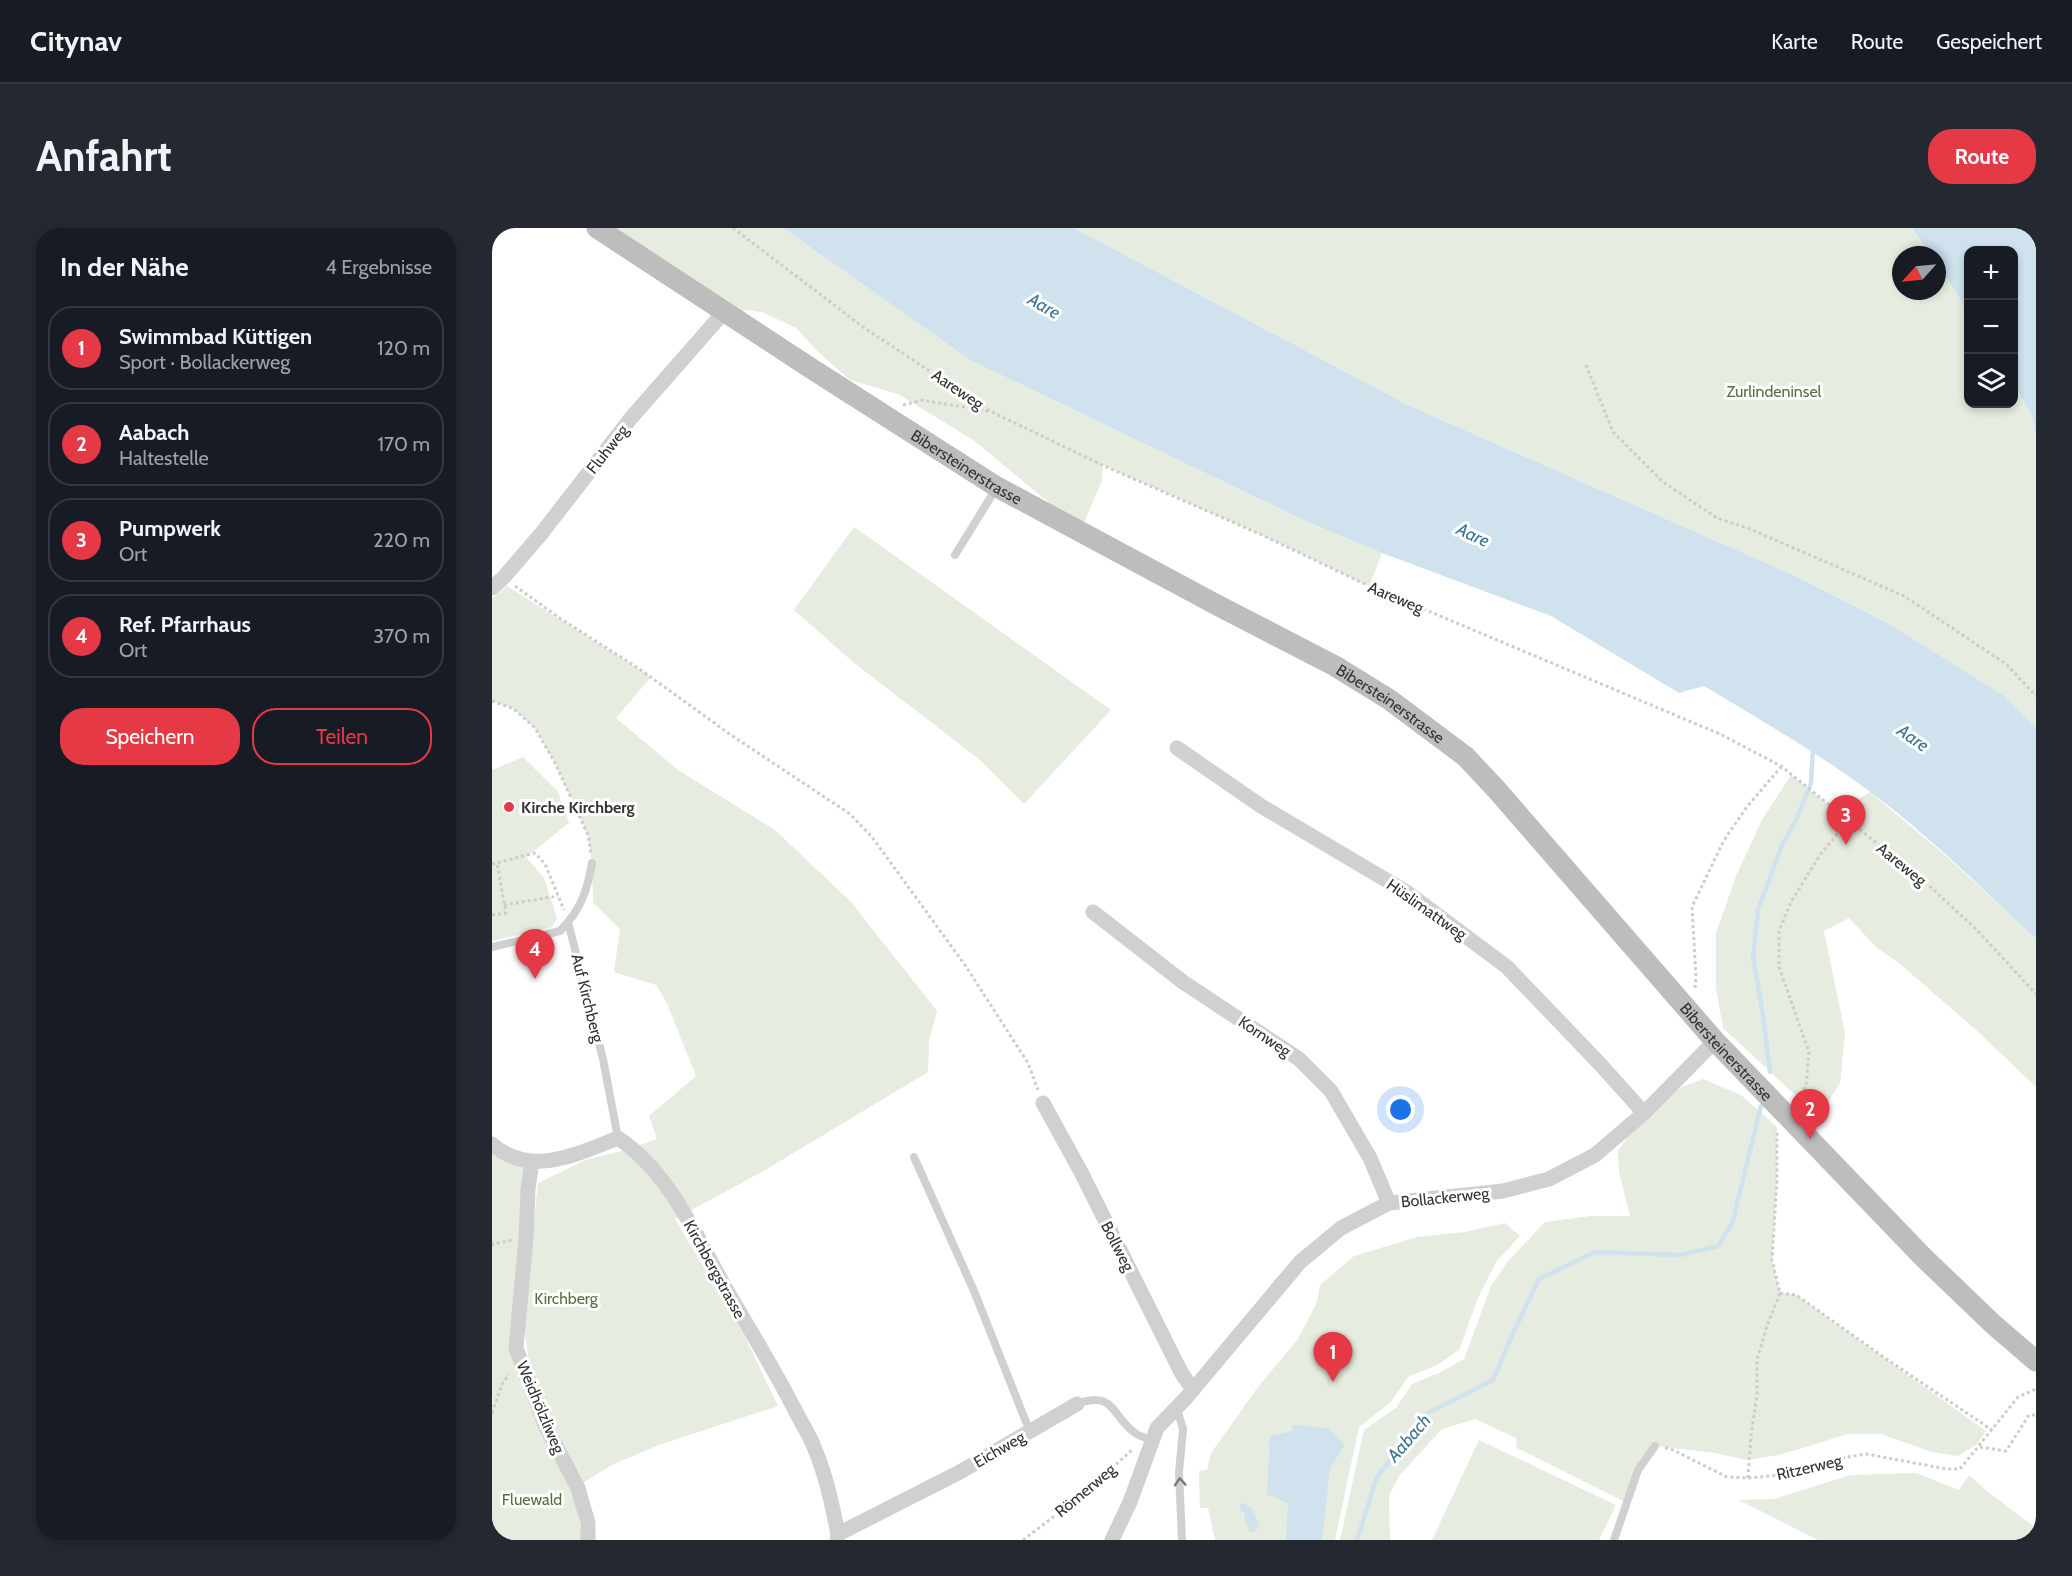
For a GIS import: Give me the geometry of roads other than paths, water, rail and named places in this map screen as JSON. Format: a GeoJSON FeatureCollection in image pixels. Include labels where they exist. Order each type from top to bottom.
{"type":"FeatureCollection","features":[{"type":"Feature","properties":{"kind":"main road","name":"Bibersteinerstrasse"},"geometry":{"type":"LineString","coordinates":[[597,228],[997,486],[1335,666],[1428,727],[1466,757],[1496,789],[1690,1014],[1923,1257],[1994,1325],[2036,1361]]}},
{"type":"Feature","properties":{"kind":"street","name":"Fluhweg"},"geometry":{"type":"LineString","coordinates":[[498,583],[568,500],[632,418],[724,312]]}},
{"type":"Feature","properties":{"kind":"street","name":"Hüslimattweg"},"geometry":{"type":"LineString","coordinates":[[1177,748],[1261,806],[1408,893],[1507,967],[1644,1113]]}},
{"type":"Feature","properties":{"kind":"street","name":"Kornweg"},"geometry":{"type":"LineString","coordinates":[[1093,912],[1183,982],[1299,1059],[1331,1091],[1370,1158],[1389,1203]]}},
{"type":"Feature","properties":{"kind":"street","name":"Bollackerweg"},"geometry":{"type":"LineString","coordinates":[[1112,1540],[1130,1502],[1149,1439],[1157,1428],[1177,1409],[1300,1262],[1341,1228],[1389,1203],[1503,1191],[1549,1179],[1595,1155],[1644,1113],[1716,1041]]}},
{"type":"Feature","properties":{"kind":"street","name":"Bollweg"},"geometry":{"type":"LineString","coordinates":[[1043,1103],[1081,1172],[1192,1390]]}},
{"type":"Feature","properties":{"kind":"street"},"geometry":{"type":"LineString","coordinates":[[492,1144],[504,1155],[532,1162],[555,1160],[618,1138]]}},
{"type":"Feature","properties":{"kind":"street","name":"Kirchbergstrasse"},"geometry":{"type":"LineString","coordinates":[[618,1138],[632,1147],[654,1170],[685,1215],[778,1376],[814,1446],[830,1494],[838,1537]]}},
{"type":"Feature","properties":{"kind":"street","name":"Weidhölzliweg"},"geometry":{"type":"LineString","coordinates":[[532,1162],[516,1348],[546,1427],[578,1488],[588,1523],[588,1540]]}},
{"type":"Feature","properties":{"kind":"street","name":"Eichweg"},"geometry":{"type":"LineString","coordinates":[[838,1537],[958,1473],[1077,1404]]}},
{"type":"Feature","properties":{"kind":"lane"},"geometry":{"type":"LineString","coordinates":[[955,555],[997,486]]}},
{"type":"Feature","properties":{"kind":"lane"},"geometry":{"type":"LineString","coordinates":[[492,947],[560,932],[577,912],[587,891],[592,863]]}},
{"type":"Feature","properties":{"kind":"lane","name":"Auf Kirchberg"},"geometry":{"type":"LineString","coordinates":[[568,922],[603,1059],[618,1138]]}},
{"type":"Feature","properties":{"kind":"lane"},"geometry":{"type":"LineString","coordinates":[[914,1157],[974,1291],[1029,1432]]}},
{"type":"Feature","properties":{"kind":"lane","name":"Eichweg"},"geometry":{"type":"LineString","coordinates":[[1077,1404],[1090,1399],[1111,1405],[1137,1435],[1149,1439]]}},
{"type":"Feature","properties":{"kind":"lane"},"geometry":{"type":"LineString","coordinates":[[1177,1409],[1183,1429],[1179,1472],[1182,1540]]}},
{"type":"Feature","properties":{"kind":"lane"},"geometry":{"type":"LineString","coordinates":[[1614,1540],[1638,1470],[1655,1446]]}},
{"type":"Feature","properties":{"kind":"water","name":"Aare"},"geometry":{"type":"Polygon","coordinates":[[[783,228],[1074,228],[1410,406],[1791,574],[1886,622],[2003,695],[2036,728],[2036,939],[1934,844],[1869,791],[1809,750],[1704,686],[1679,693],[1551,616],[1382,553],[1301,519],[970,360],[783,228]]]}},
{"type":"Feature","properties":{"kind":"water"},"geometry":{"type":"Polygon","coordinates":[[[1912,228],[2036,228],[2036,432],[2031,414],[2018,392],[2018,246],[1964,246],[1964,306],[1946,277],[1946,246],[1925,246],[1912,228]]]}},
{"type":"Feature","properties":{"kind":"water"},"geometry":{"type":"Polygon","coordinates":[[[1293,1425],[1328,1428],[1345,1445],[1330,1468],[1322,1540],[1283,1540],[1286,1538],[1288,1503],[1267,1494],[1270,1436],[1292,1431],[1293,1425]]]}},
{"type":"Feature","properties":{"kind":"water"},"geometry":{"type":"Polygon","coordinates":[[[1245,1503],[1250,1506],[1259,1524],[1257,1530],[1253,1532],[1249,1532],[1244,1512],[1241,1512],[1240,1504],[1245,1503]]]}},
{"type":"Feature","properties":{"kind":"waterway","name":"Aabach"},"geometry":{"type":"LineString","coordinates":[[1770,1072],[1753,958],[1758,910],[1782,845],[1797,818],[1811,783],[1813,748]]}},
{"type":"Feature","properties":{"kind":"waterway","name":"Aabach"},"geometry":{"type":"LineString","coordinates":[[1357,1540],[1377,1477],[1426,1414],[1493,1380],[1539,1279],[1595,1252],[1680,1255],[1718,1246],[1732,1224],[1761,1106]]}},
{"type":"Feature","properties":{"kind":"place","name":"Kirche Kirchberg"},"geometry":{"type":"Point","coordinates":[509,807]}},
{"type":"Feature","properties":{"kind":"place","name":"Pumpwerk"},"geometry":{"type":"Point","coordinates":[1846,845]}},
{"type":"Feature","properties":{"kind":"place","name":"Ref. Pfarrhaus"},"geometry":{"type":"Point","coordinates":[535,979]}},
{"type":"Feature","properties":{"kind":"place","name":"Aabach"},"geometry":{"type":"Point","coordinates":[1810,1139]}},
{"type":"Feature","properties":{"kind":"place","name":"Swimmbad Küttigen"},"geometry":{"type":"Point","coordinates":[1333,1382]}},
{"type":"Feature","properties":{"kind":"park label","name":"Zurlindeninsel"},"geometry":{"type":"Point","coordinates":[1774,391]}},
{"type":"Feature","properties":{"kind":"park label","name":"Kirchberg"},"geometry":{"type":"Point","coordinates":[566,1298]}},
{"type":"Feature","properties":{"kind":"park label","name":"Fluewald"},"geometry":{"type":"Point","coordinates":[532,1499]}}]}
